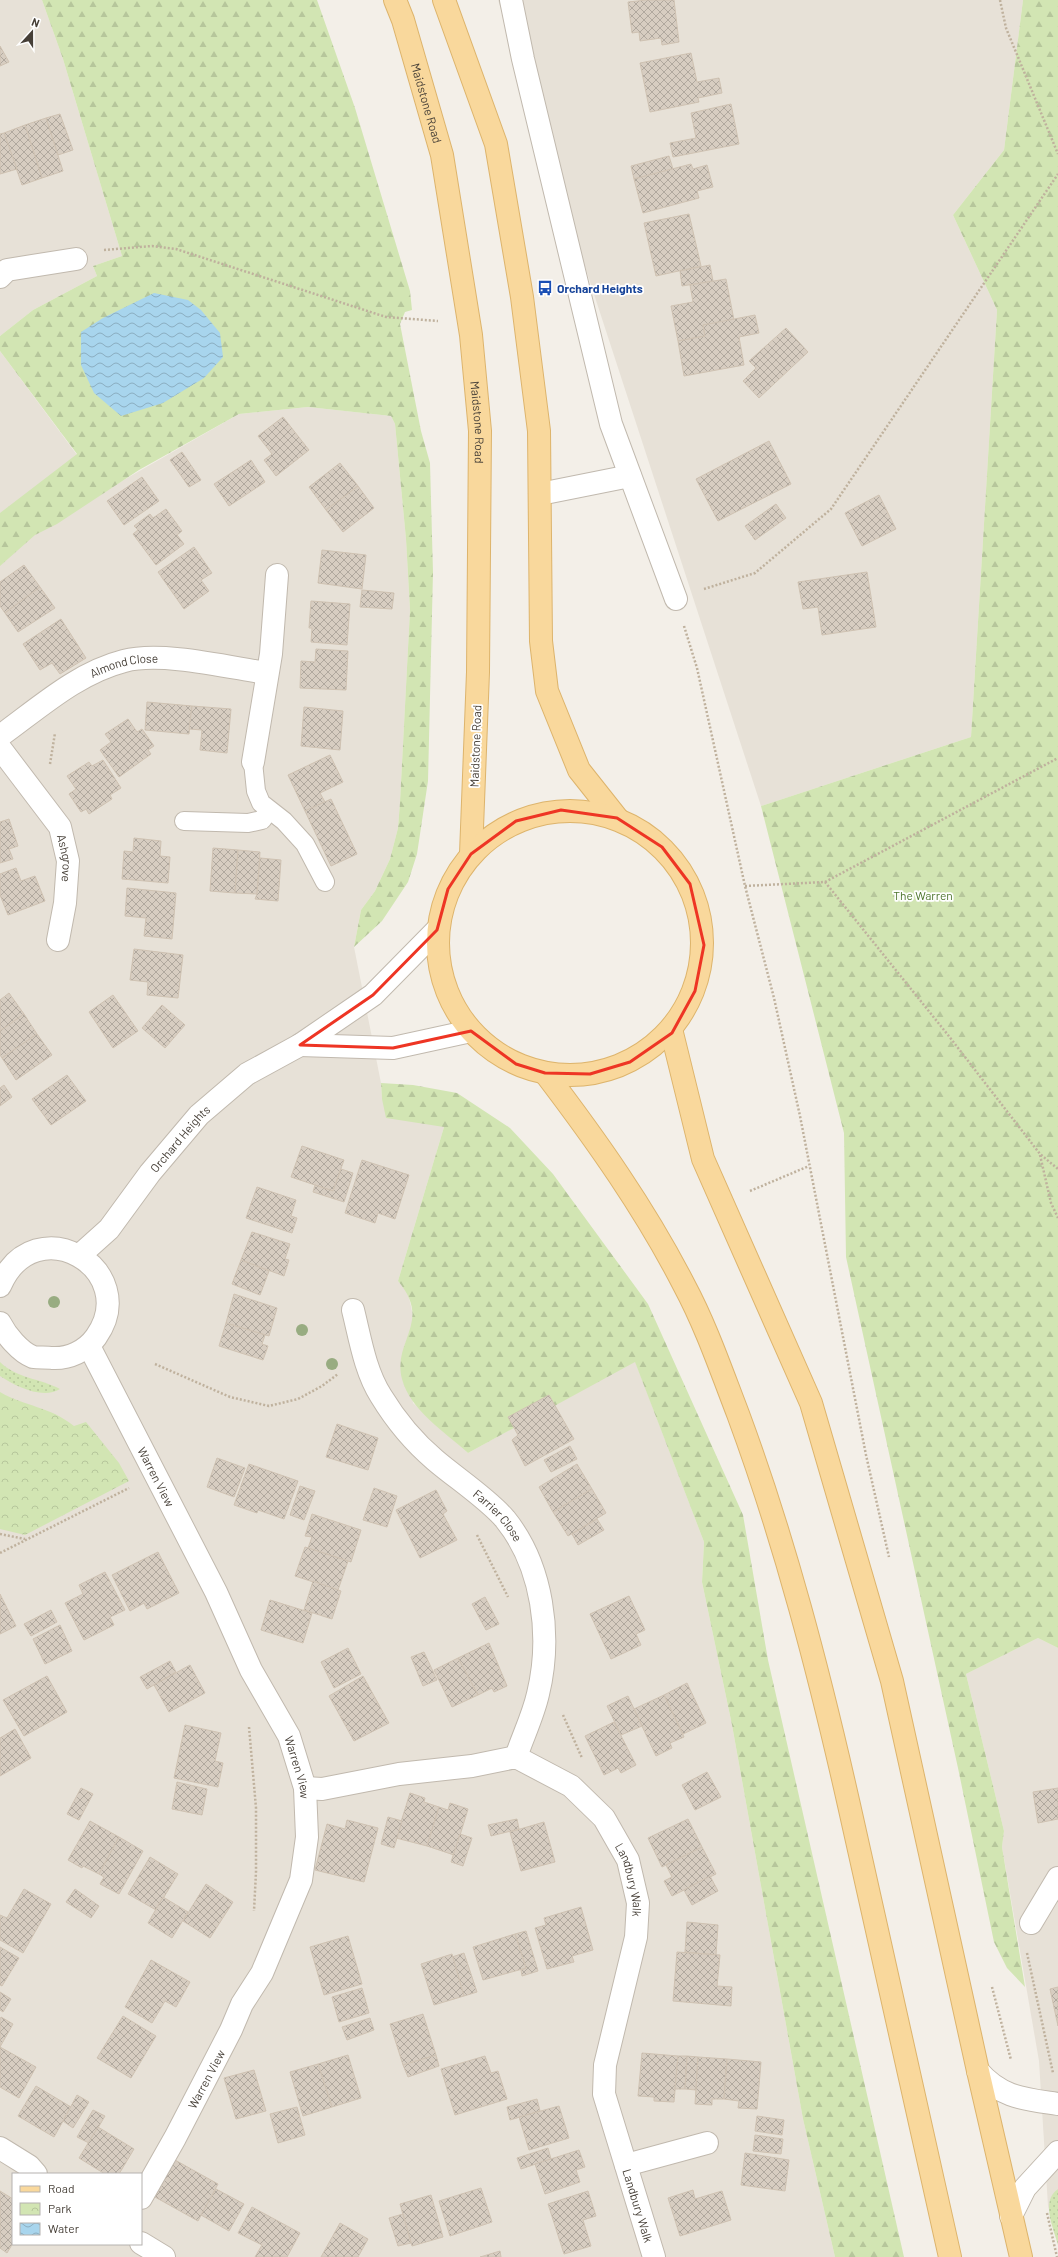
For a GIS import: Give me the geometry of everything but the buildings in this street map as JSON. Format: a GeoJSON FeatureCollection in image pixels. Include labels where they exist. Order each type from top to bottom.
{"type":"FeatureCollection","features":[{"type":"Feature","properties":{"kind":"main road","name":"Maidstone Road"},"geometry":{"type":"LineString","coordinates":[[395,0],[403,20],[442,155],[471,335],[480,431],[478,672],[471,854]]}},
{"type":"Feature","properties":{"kind":"main road"},"geometry":{"type":"LineString","coordinates":[[444,0],[496,144],[522,296],[539,431],[541,641],[547,691],[578,770],[617,818],[662,846],[690,884],[704,945],[695,991],[672,1033],[630,1062],[590,1074],[545,1073],[516,1064],[471,1031],[445,988],[439,965],[438,930],[448,889],[471,854],[516,821],[562,810],[617,818]]}},
{"type":"Feature","properties":{"kind":"main road"},"geometry":{"type":"LineString","coordinates":[[672,1033],[703,1159],[810,1403],[877,1628],[892,1681],[978,2071],[1021,2257]]}},
{"type":"Feature","properties":{"kind":"main road"},"geometry":{"type":"LineString","coordinates":[[545,1073],[611,1162],[657,1235],[686,1287],[714,1349],[762,1478],[781,1537],[823,1692],[950,2257]]}},
{"type":"Feature","properties":{"kind":"street"},"geometry":{"type":"LineString","coordinates":[[511,0],[523,59],[611,424],[676,599]]}},
{"type":"Feature","properties":{"kind":"street"},"geometry":{"type":"LineString","coordinates":[[2,268],[76,259]]}},
{"type":"Feature","properties":{"kind":"street"},"geometry":{"type":"LineString","coordinates":[[540,494],[630,476]]}},
{"type":"Feature","properties":{"kind":"street"},"geometry":{"type":"LineString","coordinates":[[253,762],[266,673],[271,654],[277,574]]}},
{"type":"Feature","properties":{"kind":"street","name":"Almond Close"},"geometry":{"type":"LineString","coordinates":[[0,736],[74,682],[101,669],[126,660],[160,658],[266,673]]}},
{"type":"Feature","properties":{"kind":"street","name":"Ashgrove"},"geometry":{"type":"LineString","coordinates":[[0,748],[60,827],[68,861],[65,903],[58,940]]}},
{"type":"Feature","properties":{"kind":"street","name":"Orchard Heights"},"geometry":{"type":"LineString","coordinates":[[80,1255],[109,1229],[150,1173],[199,1115],[247,1074],[300,1045],[373,995],[438,930]]}},
{"type":"Feature","properties":{"kind":"street"},"geometry":{"type":"LineString","coordinates":[[300,1045],[393,1048],[471,1031]]}},
{"type":"Feature","properties":{"kind":"street"},"geometry":{"type":"LineString","coordinates":[[0,1323],[8,1338],[33,1357],[65,1358],[89,1346],[105,1324],[108,1299],[100,1275],[80,1255],[62,1248],[42,1249],[20,1257],[2,1274]]}},
{"type":"Feature","properties":{"kind":"street","name":"Farrier Close"},"geometry":{"type":"LineString","coordinates":[[353,1310],[364,1354],[380,1395],[400,1423],[434,1459],[504,1519],[532,1564],[542,1605],[544,1652],[538,1693],[516,1757]]}},
{"type":"Feature","properties":{"kind":"street","name":"Warren View"},"geometry":{"type":"LineString","coordinates":[[89,1346],[216,1592],[251,1670],[289,1736],[305,1788],[307,1837],[301,1880],[262,1973],[242,2004],[232,2030],[175,2138],[142,2196]]}},
{"type":"Feature","properties":{"kind":"street"},"geometry":{"type":"LineString","coordinates":[[305,1788],[322,1789],[399,1774],[472,1766],[516,1757]]}},
{"type":"Feature","properties":{"kind":"street","name":"Landbury Walk"},"geometry":{"type":"LineString","coordinates":[[516,1757],[571,1786],[604,1818],[628,1860],[638,1903],[636,1937],[605,2065],[604,2094],[654,2257]]}},
{"type":"Feature","properties":{"kind":"street"},"geometry":{"type":"LineString","coordinates":[[1031,1923],[1058,1878]]}},
{"type":"Feature","properties":{"kind":"street"},"geometry":{"type":"LineString","coordinates":[[978,2071],[988,2084],[1020,2099],[1058,2104]]}},
{"type":"Feature","properties":{"kind":"street"},"geometry":{"type":"LineString","coordinates":[[626,2165],[707,2143]]}},
{"type":"Feature","properties":{"kind":"street"},"geometry":{"type":"LineString","coordinates":[[0,2148],[29,2166],[35,2173]]}},
{"type":"Feature","properties":{"kind":"street"},"geometry":{"type":"LineString","coordinates":[[1011,2216],[1025,2188],[1038,2172],[1057,2153]]}},
{"type":"Feature","properties":{"kind":"street"},"geometry":{"type":"LineString","coordinates":[[142,2244],[164,2257]]}},
{"type":"Feature","properties":{"kind":"lane"},"geometry":{"type":"LineString","coordinates":[[253,762],[256,791],[261,803],[284,821],[305,844],[325,882]]}},
{"type":"Feature","properties":{"kind":"lane"},"geometry":{"type":"LineString","coordinates":[[184,821],[248,823],[262,820],[269,810]]}},
{"type":"Feature","properties":{"kind":"path"},"geometry":{"type":"LineString","coordinates":[[1000,0],[1006,28],[1058,154]]}},
{"type":"Feature","properties":{"kind":"path"},"geometry":{"type":"LineString","coordinates":[[890,1563],[866,1455],[774,998],[745,886],[697,668],[676,599],[755,573],[831,509],[1058,174]]}},
{"type":"Feature","properties":{"kind":"path"},"geometry":{"type":"LineString","coordinates":[[76,259],[104,250],[127,247],[152,246],[176,249],[386,317],[438,321]]}},
{"type":"Feature","properties":{"kind":"path"},"geometry":{"type":"LineString","coordinates":[[29,786],[48,772],[57,719],[45,703]]}},
{"type":"Feature","properties":{"kind":"path"},"geometry":{"type":"LineString","coordinates":[[745,886],[825,882],[1058,758]]}},
{"type":"Feature","properties":{"kind":"path"},"geometry":{"type":"LineString","coordinates":[[825,882],[948,1035],[1040,1154],[1058,1169]]}},
{"type":"Feature","properties":{"kind":"path"},"geometry":{"type":"LineString","coordinates":[[1040,1154],[1051,1204],[1058,1218]]}},
{"type":"Feature","properties":{"kind":"path"},"geometry":{"type":"LineString","coordinates":[[746,1193],[809,1166]]}},
{"type":"Feature","properties":{"kind":"path"},"geometry":{"type":"LineString","coordinates":[[155,1364],[230,1397],[269,1406],[298,1399],[322,1386],[364,1354]]}},
{"type":"Feature","properties":{"kind":"path"},"geometry":{"type":"LineString","coordinates":[[0,1553],[133,1486]]}},
{"type":"Feature","properties":{"kind":"path"},"geometry":{"type":"LineString","coordinates":[[475,1530],[510,1602]]}},
{"type":"Feature","properties":{"kind":"path"},"geometry":{"type":"LineString","coordinates":[[0,1534],[25,1540]]}},
{"type":"Feature","properties":{"kind":"path"},"geometry":{"type":"LineString","coordinates":[[538,1693],[556,1698],[588,1770],[571,1786]]}},
{"type":"Feature","properties":{"kind":"path"},"geometry":{"type":"LineString","coordinates":[[248,1724],[256,1808],[256,1872],[253,1917]]}},
{"type":"Feature","properties":{"kind":"path"},"geometry":{"type":"LineString","coordinates":[[1031,1923],[1026,1944],[1054,2079]]}},
{"type":"Feature","properties":{"kind":"path"},"geometry":{"type":"LineString","coordinates":[[990,1980],[1020,2099]]}},
{"type":"Feature","properties":{"kind":"path"},"geometry":{"type":"LineString","coordinates":[[1038,2172],[1057,2257]]}},
{"type":"Feature","properties":{"kind":"highlighted area"},"geometry":{"type":"Polygon","coordinates":[[[561,810],[617,818],[662,847],[690,884],[704,945],[695,991],[672,1033],[630,1062],[590,1074],[545,1073],[516,1064],[471,1031],[393,1048],[300,1045],[373,995],[437,930],[448,889],[471,854],[516,821],[561,810]]]}},
{"type":"Feature","properties":{"kind":"shaded area"},"geometry":{"type":"Polygon","coordinates":[[[0,0],[42,0],[63,59],[122,256],[93,266],[97,276],[33,310],[0,336],[0,0]]]}},
{"type":"Feature","properties":{"kind":"shaded area"},"geometry":{"type":"Polygon","coordinates":[[[498,0],[1023,0],[1004,150],[953,215],[997,310],[971,737],[761,806],[498,0]]]}},
{"type":"Feature","properties":{"kind":"shaded area"},"geometry":{"type":"Polygon","coordinates":[[[0,351],[77,455],[108,489],[239,414],[308,407],[391,416],[395,424],[406,539],[410,610],[398,828],[390,859],[375,891],[361,910],[354,947],[381,1083],[382,1099],[444,1127],[398,1281],[408,1293],[412,1311],[412,1326],[404,1347],[413,1403],[468,1453],[635,1361],[704,1542],[702,1582],[732,1725],[803,2119],[835,2257],[0,2257],[0,351]]]}},
{"type":"Feature","properties":{"kind":"shaded area"},"geometry":{"type":"Polygon","coordinates":[[[1038,1638],[1058,1648],[1058,2245],[1048,2206],[1039,2061],[1002,1847],[1004,1831],[966,1674],[1038,1638]]]}},
{"type":"Feature","properties":{"kind":"green space"},"geometry":{"type":"Polygon","coordinates":[[[42,0],[317,0],[355,108],[410,291],[412,310],[405,312],[400,324],[421,431],[430,463],[433,572],[428,781],[417,854],[408,882],[382,921],[354,947],[361,910],[375,891],[390,859],[398,828],[400,802],[410,610],[406,539],[395,424],[391,416],[308,407],[239,414],[139,470],[57,524],[35,535],[0,566],[0,513],[77,454],[0,351],[0,336],[33,310],[97,276],[93,266],[122,256],[63,59],[42,0]]]}},
{"type":"Feature","properties":{"kind":"green space","name":"The Warren"},"geometry":{"type":"Polygon","coordinates":[[[1023,0],[1058,0],[1058,1648],[1038,1638],[966,1674],[1004,1831],[1002,1847],[1025,1987],[1007,1968],[994,1942],[958,1768],[846,1257],[844,1133],[761,806],[971,737],[997,310],[953,215],[1004,150],[1023,0]]]}},
{"type":"Feature","properties":{"kind":"green space"},"geometry":{"type":"Polygon","coordinates":[[[381,1083],[413,1085],[457,1093],[510,1128],[553,1174],[648,1304],[743,1515],[768,1660],[904,2257],[835,2257],[803,2119],[732,1725],[702,1582],[704,1542],[635,1362],[468,1453],[429,1420],[412,1401],[402,1379],[400,1366],[402,1353],[412,1320],[412,1308],[408,1295],[398,1281],[444,1127],[386,1118],[382,1099],[381,1083]]]}},
{"type":"Feature","properties":{"kind":"green space"},"geometry":{"type":"Polygon","coordinates":[[[0,1362],[14,1372],[60,1389],[46,1393],[29,1390],[13,1384],[0,1376],[0,1362]]]}},
{"type":"Feature","properties":{"kind":"green space"},"geometry":{"type":"Polygon","coordinates":[[[0,1392],[19,1401],[56,1414],[74,1426],[86,1422],[119,1463],[129,1481],[25,1535],[0,1529],[0,1392]]]}},
{"type":"Feature","properties":{"kind":"green space"},"geometry":{"type":"Polygon","coordinates":[[[1058,2189],[1058,2245],[1051,2223],[1049,2208],[1053,2194],[1058,2189]]]}},
{"type":"Feature","properties":{"kind":"water"},"geometry":{"type":"Polygon","coordinates":[[[154,293],[188,300],[201,310],[220,333],[223,357],[204,378],[163,403],[121,416],[94,393],[81,365],[81,332],[103,318],[154,293]]]}},
{"type":"Feature","properties":{"kind":"place","name":"Orchard Heights"},"geometry":{"type":"Point","coordinates":[545,288]}}]}
